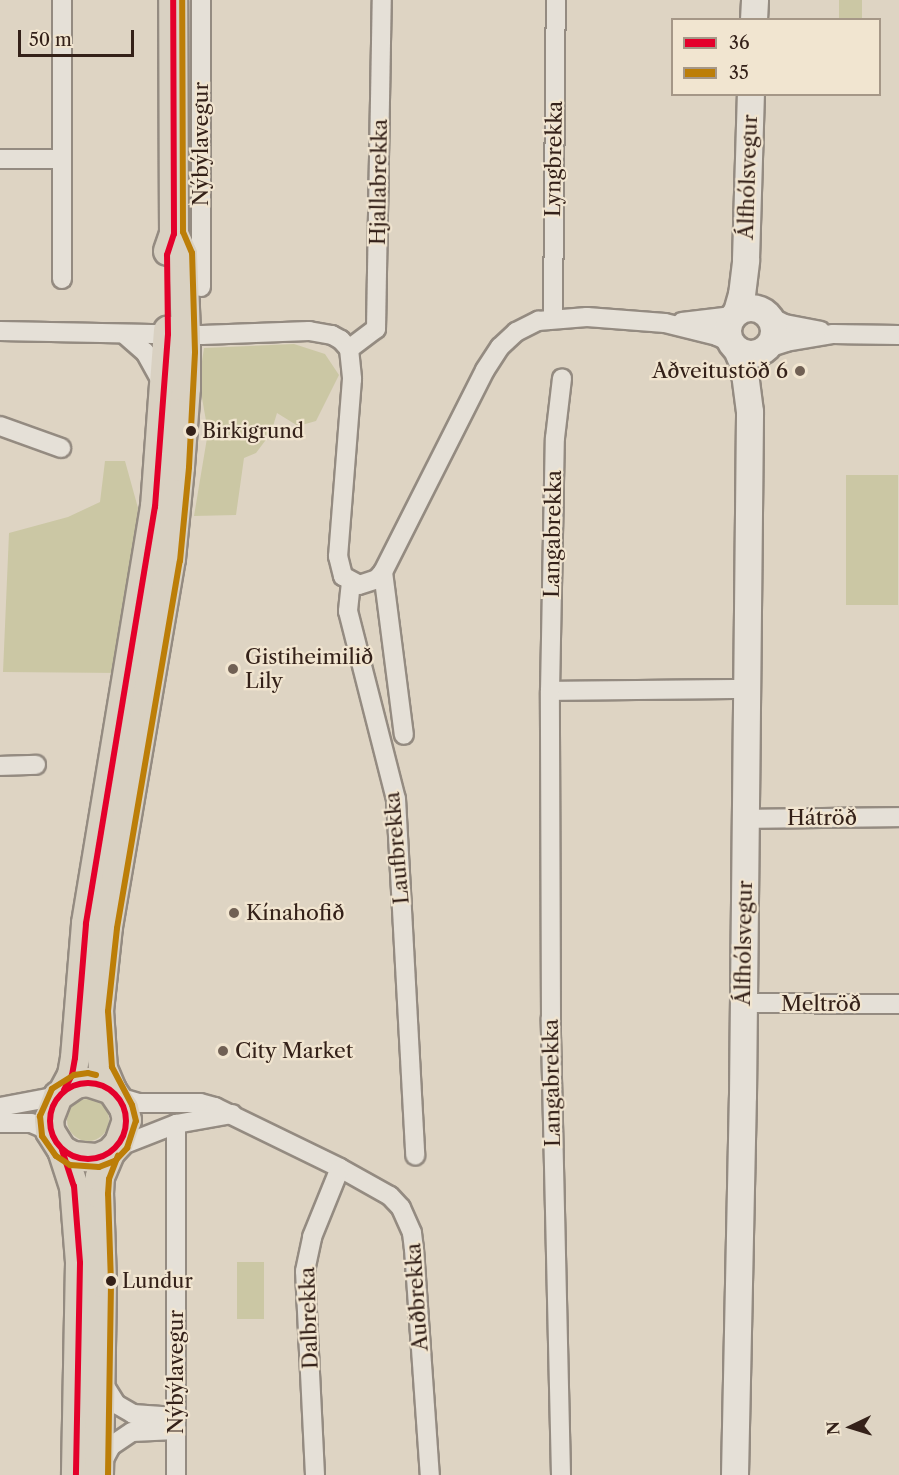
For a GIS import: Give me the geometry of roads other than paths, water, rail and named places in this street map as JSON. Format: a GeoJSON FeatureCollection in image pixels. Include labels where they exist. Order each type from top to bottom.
{"type":"FeatureCollection","features":[{"type":"Feature","properties":{"kind":"main road","name":"Nýbýlavegur"},"geometry":{"type":"LineString","coordinates":[[115,1094],[103,1070],[99,1043],[101,978],[135,762],[171,559],[185,398],[167,255],[174,234],[173,0]]}},
{"type":"Feature","properties":{"kind":"main road","name":"Nýbýlavegur"},"geometry":{"type":"LineString","coordinates":[[61,1093],[72,1075],[75,1058],[86,923],[151,535],[165,394],[177,334]]}},
{"type":"Feature","properties":{"kind":"main road"},"geometry":{"type":"LineString","coordinates":[[88,1082],[101,1084],[115,1094],[126,1120],[125,1132],[112,1151],[100,1176],[101,1380],[91,1472],[80,1329],[78,1216],[74,1186],[56,1140],[51,1107],[61,1093],[76,1084],[88,1082]]}},
{"type":"Feature","properties":{"kind":"main road"},"geometry":{"type":"LineString","coordinates":[[56,1140],[73,1156],[85,1159],[98,1158],[112,1151]]}},
{"type":"Feature","properties":{"kind":"street"},"geometry":{"type":"LineString","coordinates":[[62,0],[62,279]]}},
{"type":"Feature","properties":{"kind":"street","name":"Nýbýlavegur"},"geometry":{"type":"LineString","coordinates":[[201,0],[201,287]]}},
{"type":"Feature","properties":{"kind":"street","name":"Hjallabrekka"},"geometry":{"type":"LineString","coordinates":[[349,350],[376,329],[382,0]]}},
{"type":"Feature","properties":{"kind":"street","name":"Lyngbrekka"},"geometry":{"type":"LineString","coordinates":[[553,318],[556,0]]}},
{"type":"Feature","properties":{"kind":"street"},"geometry":{"type":"LineString","coordinates":[[754,0],[754,18]]}},
{"type":"Feature","properties":{"kind":"street","name":"Álfhólsvegur"},"geometry":{"type":"LineString","coordinates":[[735,314],[742,295],[746,260],[751,96]]}},
{"type":"Feature","properties":{"kind":"street"},"geometry":{"type":"LineString","coordinates":[[0,159],[62,159]]}},
{"type":"Feature","properties":{"kind":"street","name":"Álfhólsvegur"},"geometry":{"type":"LineString","coordinates":[[746,260],[765,314]]}},
{"type":"Feature","properties":{"kind":"street"},"geometry":{"type":"LineString","coordinates":[[665,324],[735,314],[749,308],[785,324],[833,334]]}},
{"type":"Feature","properties":{"kind":"street"},"geometry":{"type":"LineString","coordinates":[[734,347],[727,329],[735,314]]}},
{"type":"Feature","properties":{"kind":"street"},"geometry":{"type":"LineString","coordinates":[[765,314],[774,336],[766,350]]}},
{"type":"Feature","properties":{"kind":"street"},"geometry":{"type":"LineString","coordinates":[[0,331],[177,334],[309,331],[332,335],[349,350],[352,380],[338,553],[339,566],[344,576],[351,582],[368,583],[383,572],[485,370],[500,347],[524,327],[553,318],[665,324],[717,336],[751,355],[786,342],[833,334],[899,335]]}},
{"type":"Feature","properties":{"kind":"street"},"geometry":{"type":"LineString","coordinates":[[124,334],[152,361],[165,394]]}},
{"type":"Feature","properties":{"kind":"street","name":"Álfhólsvegur"},"geometry":{"type":"LineString","coordinates":[[734,347],[744,366],[750,412],[748,689],[735,1475]]}},
{"type":"Feature","properties":{"kind":"street","name":"Álfhólsvegur"},"geometry":{"type":"LineString","coordinates":[[750,412],[766,350]]}},
{"type":"Feature","properties":{"kind":"street","name":"Langabrekka"},"geometry":{"type":"LineString","coordinates":[[561,1475],[551,1030],[550,691],[555,438],[562,378]]}},
{"type":"Feature","properties":{"kind":"street"},"geometry":{"type":"LineString","coordinates":[[0,426],[61,448]]}},
{"type":"Feature","properties":{"kind":"street"},"geometry":{"type":"LineString","coordinates":[[383,572],[404,735]]}},
{"type":"Feature","properties":{"kind":"street","name":"Laufbrekka"},"geometry":{"type":"LineString","coordinates":[[351,582],[348,611],[396,799],[415,1155]]}},
{"type":"Feature","properties":{"kind":"street"},"geometry":{"type":"LineString","coordinates":[[550,691],[748,689]]}},
{"type":"Feature","properties":{"kind":"street"},"geometry":{"type":"LineString","coordinates":[[0,766],[36,765]]}},
{"type":"Feature","properties":{"kind":"street","name":"Hátröð"},"geometry":{"type":"LineString","coordinates":[[745,819],[899,817]]}},
{"type":"Feature","properties":{"kind":"street","name":"Meltröð"},"geometry":{"type":"LineString","coordinates":[[743,1003],[899,1004]]}},
{"type":"Feature","properties":{"kind":"street"},"geometry":{"type":"LineString","coordinates":[[0,1107],[61,1093]]}},
{"type":"Feature","properties":{"kind":"street","name":"Auðbrekka"},"geometry":{"type":"LineString","coordinates":[[115,1094],[139,1104],[200,1103],[232,1114],[340,1168],[390,1196],[408,1220],[412,1233],[430,1475]]}},
{"type":"Feature","properties":{"kind":"street"},"geometry":{"type":"LineString","coordinates":[[112,1151],[176,1124],[232,1114]]}},
{"type":"Feature","properties":{"kind":"street"},"geometry":{"type":"LineString","coordinates":[[0,1123],[31,1123],[56,1140]]}},
{"type":"Feature","properties":{"kind":"street","name":"Nýbýlavegur"},"geometry":{"type":"LineString","coordinates":[[176,1124],[176,1475]]}},
{"type":"Feature","properties":{"kind":"street","name":"Dalbrekka"},"geometry":{"type":"LineString","coordinates":[[315,1475],[304,1271],[312,1237],[340,1168]]}},
{"type":"Feature","properties":{"kind":"street"},"geometry":{"type":"LineString","coordinates":[[101,1380],[110,1396],[124,1410],[176,1423]]}},
{"type":"Feature","properties":{"kind":"street"},"geometry":{"type":"LineString","coordinates":[[91,1472],[111,1446],[132,1432],[176,1423]]}},
{"type":"Feature","properties":{"kind":"place","name":"Aðveitustöð 6"},"geometry":{"type":"Point","coordinates":[800,371]}},
{"type":"Feature","properties":{"kind":"place","name":"Birkigrund"},"geometry":{"type":"Point","coordinates":[191,431]}},
{"type":"Feature","properties":{"kind":"place","name":"Gistiheimilið Lily"},"geometry":{"type":"Point","coordinates":[233,669]}},
{"type":"Feature","properties":{"kind":"place","name":"Kínahofið"},"geometry":{"type":"Point","coordinates":[234,913]}},
{"type":"Feature","properties":{"kind":"place","name":"City Market"},"geometry":{"type":"Point","coordinates":[223,1051]}},
{"type":"Feature","properties":{"kind":"place","name":"Lundur"},"geometry":{"type":"Point","coordinates":[111,1281]}}]}
